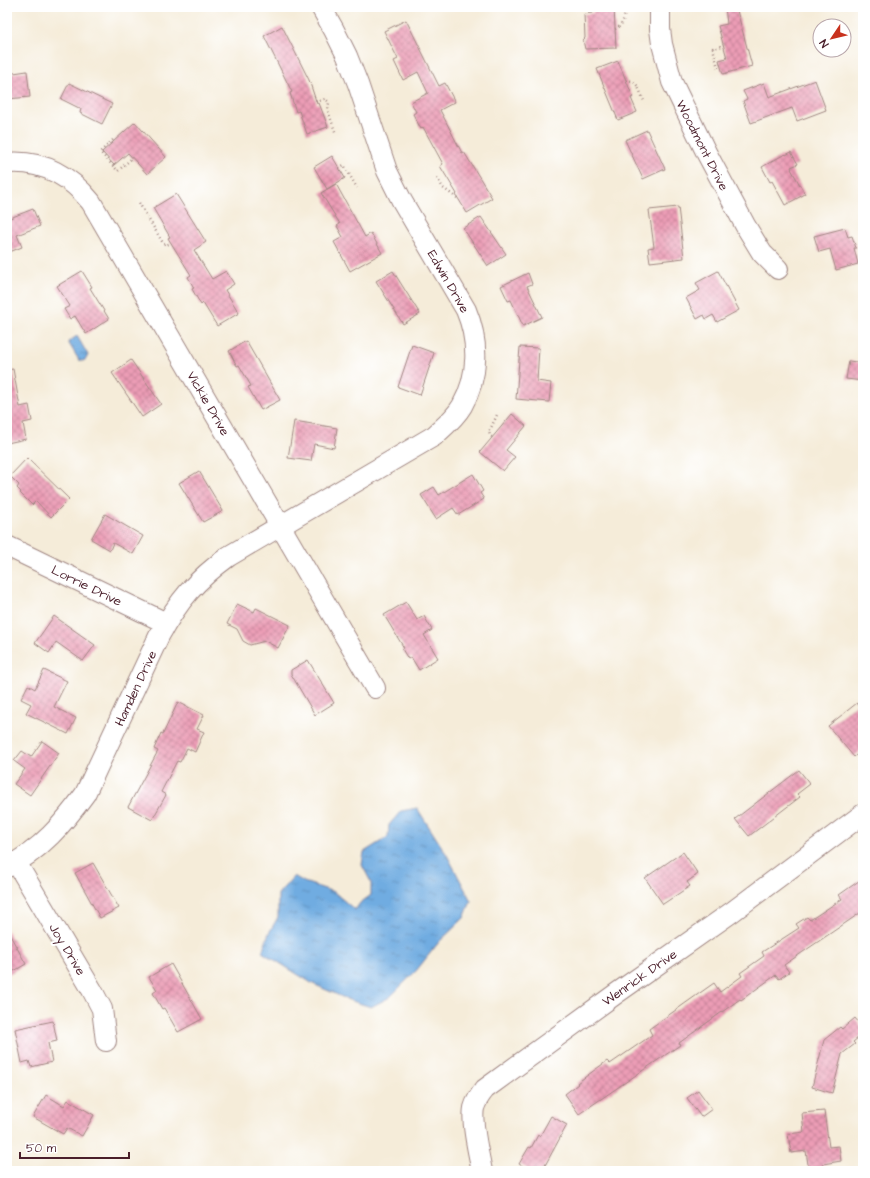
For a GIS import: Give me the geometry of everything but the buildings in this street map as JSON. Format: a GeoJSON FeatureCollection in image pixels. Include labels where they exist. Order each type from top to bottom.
{"type":"FeatureCollection","features":[{"type":"Feature","properties":{"kind":"street","name":"Edwin Drive"},"geometry":{"type":"LineString","coordinates":[[280,525],[434,436],[449,423],[462,406],[470,386],[475,366],[476,343],[466,310],[402,202],[387,171],[347,56],[321,7]]}},
{"type":"Feature","properties":{"kind":"street","name":"Woodmont Drive"},"geometry":{"type":"LineString","coordinates":[[660,7],[662,44],[672,82],[745,225],[762,253],[778,269]]}},
{"type":"Feature","properties":{"kind":"street","name":"Vickie Drive"},"geometry":{"type":"LineString","coordinates":[[7,163],[15,162],[33,164],[50,169],[67,178],[82,190],[91,202],[375,688]]}},
{"type":"Feature","properties":{"kind":"street","name":"Hamden Drive"},"geometry":{"type":"LineString","coordinates":[[12,865],[53,833],[85,794],[159,636],[182,599],[209,570],[280,525]]}},
{"type":"Feature","properties":{"kind":"street","name":"Lorrie Drive"},"geometry":{"type":"LineString","coordinates":[[7,546],[166,623]]}},
{"type":"Feature","properties":{"kind":"street","name":"Wenrick Drive"},"geometry":{"type":"LineString","coordinates":[[482,1171],[473,1119],[474,1108],[484,1089],[617,992],[732,912],[863,814]]}},
{"type":"Feature","properties":{"kind":"street","name":"Joy Drive"},"geometry":{"type":"LineString","coordinates":[[12,865],[92,990],[102,1009],[106,1041]]}},
{"type":"Feature","properties":{"kind":"path"},"geometry":{"type":"LineString","coordinates":[[615,29],[619,28],[622,24],[626,7]]}},
{"type":"Feature","properties":{"kind":"path"},"geometry":{"type":"LineString","coordinates":[[718,68],[713,48],[724,46]]}},
{"type":"Feature","properties":{"kind":"path"},"geometry":{"type":"LineString","coordinates":[[626,81],[633,81],[637,85],[644,101]]}},
{"type":"Feature","properties":{"kind":"path"},"geometry":{"type":"LineString","coordinates":[[316,102],[325,99],[329,102],[328,111],[336,134]]}},
{"type":"Feature","properties":{"kind":"path"},"geometry":{"type":"LineString","coordinates":[[113,140],[100,152],[118,171],[132,158]]}},
{"type":"Feature","properties":{"kind":"path"},"geometry":{"type":"LineString","coordinates":[[339,168],[344,165],[357,188]]}},
{"type":"Feature","properties":{"kind":"path"},"geometry":{"type":"LineString","coordinates":[[437,178],[443,188],[457,198]]}},
{"type":"Feature","properties":{"kind":"path"},"geometry":{"type":"LineString","coordinates":[[139,203],[163,243],[166,245],[171,243]]}},
{"type":"Feature","properties":{"kind":"path"},"geometry":{"type":"LineString","coordinates":[[492,437],[488,432],[497,415]]}},
{"type":"Feature","properties":{"kind":"water"},"geometry":{"type":"Polygon","coordinates":[[[77,336],[88,355],[83,361],[79,360],[68,342],[77,336]]]}},
{"type":"Feature","properties":{"kind":"water"},"geometry":{"type":"Polygon","coordinates":[[[417,808],[447,855],[471,901],[464,918],[439,942],[416,971],[390,997],[371,1007],[349,1000],[313,984],[262,952],[269,933],[278,917],[278,894],[294,876],[304,882],[334,892],[355,910],[360,903],[371,895],[371,882],[362,865],[364,852],[388,837],[389,825],[401,811],[417,808]]]}}]}
